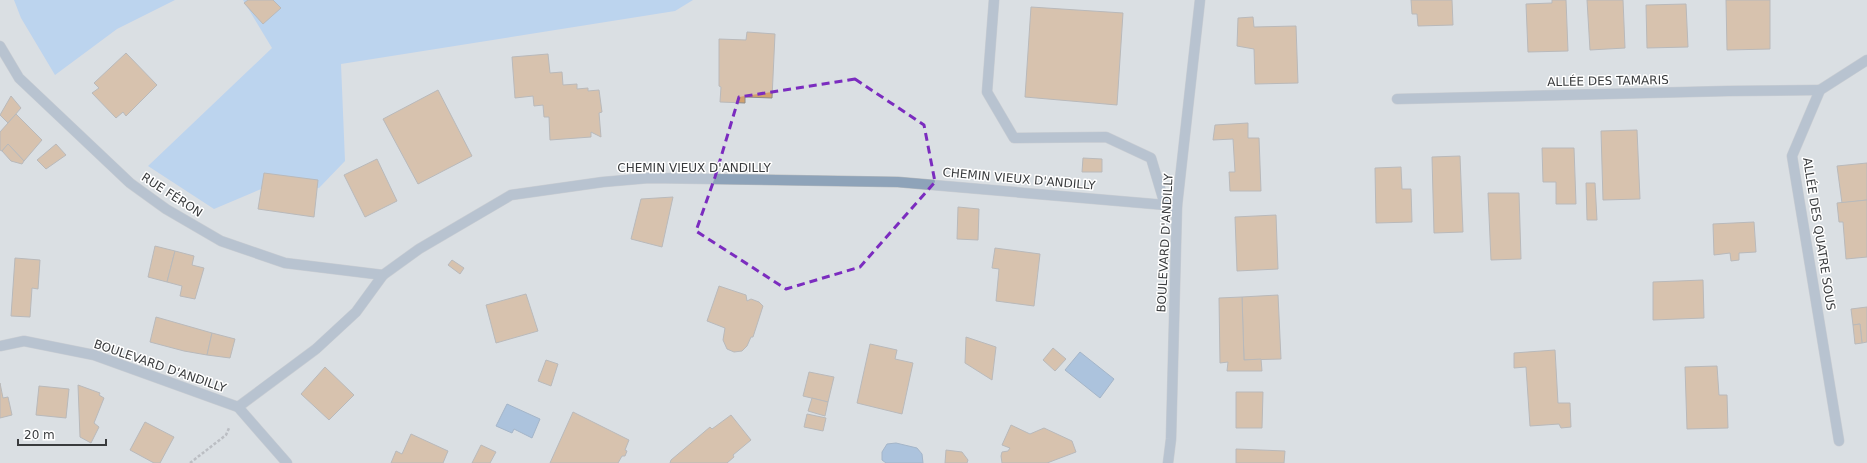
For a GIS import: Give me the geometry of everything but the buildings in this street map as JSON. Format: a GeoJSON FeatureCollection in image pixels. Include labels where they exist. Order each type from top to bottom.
{"type":"FeatureCollection","features":[{"type":"Feature","properties":{"kind":"street"},"geometry":{"type":"LineString","coordinates":[[994,0],[987,92],[1014,138],[1106,137],[1151,158],[1165,205]]}},
{"type":"Feature","properties":{"kind":"street","name":"BOULEVARD D'ANDILLY"},"geometry":{"type":"LineString","coordinates":[[1168,463],[1171,439],[1177,206],[1200,0]]}},
{"type":"Feature","properties":{"kind":"street","name":"RUE FÉRON"},"geometry":{"type":"LineString","coordinates":[[0,46],[19,78],[130,183],[166,209],[221,240],[285,263],[383,275]]}},
{"type":"Feature","properties":{"kind":"street"},"geometry":{"type":"LineString","coordinates":[[1820,90],[1867,60]]}},
{"type":"Feature","properties":{"kind":"street","name":"ALLÉE DES TAMARIS"},"geometry":{"type":"LineString","coordinates":[[1397,99],[1820,90]]}},
{"type":"Feature","properties":{"kind":"street","name":"ALLÉE DES QUATRE SOUS"},"geometry":{"type":"LineString","coordinates":[[1820,90],[1792,156],[1839,441]]}},
{"type":"Feature","properties":{"kind":"street","name":"CHEMIN VIEUX D'ANDILLY"},"geometry":{"type":"LineString","coordinates":[[238,407],[316,349],[356,312],[383,275],[419,249],[511,195],[603,182],[649,178],[898,182],[1177,206]]}},
{"type":"Feature","properties":{"kind":"street","name":"BOULEVARD D'ANDILLY"},"geometry":{"type":"LineString","coordinates":[[0,346],[24,342],[94,355],[238,407],[287,463]]}},
{"type":"Feature","properties":{"kind":"path"},"geometry":{"type":"LineString","coordinates":[[190,463],[226,435],[238,407]]}},
{"type":"Feature","properties":{"kind":"highlighted area"},"geometry":{"type":"Polygon","coordinates":[[[855,79],[924,125],[935,182],[860,267],[786,289],[696,231],[715,177],[739,97],[855,79]]]}},
{"type":"Feature","properties":{"kind":"shaded area"},"geometry":{"type":"Polygon","coordinates":[[[14,0],[175,0],[117,29],[55,75],[21,18],[14,0]]]}},
{"type":"Feature","properties":{"kind":"shaded area"},"geometry":{"type":"Polygon","coordinates":[[[243,0],[693,0],[675,11],[341,64],[345,161],[319,188],[273,184],[214,209],[148,166],[272,48],[243,0]]]}},
{"type":"Feature","properties":{"kind":"shaded area"},"geometry":{"type":"Polygon","coordinates":[[[1080,352],[1114,379],[1100,398],[1065,370],[1080,352]]]}},
{"type":"Feature","properties":{"kind":"shaded area"},"geometry":{"type":"Polygon","coordinates":[[[507,404],[540,419],[532,438],[514,429],[512,433],[496,426],[507,404]]]}},
{"type":"Feature","properties":{"kind":"shaded area"},"geometry":{"type":"Polygon","coordinates":[[[896,443],[917,448],[922,454],[923,463],[886,463],[882,460],[882,452],[887,444],[896,443]]]}}]}
